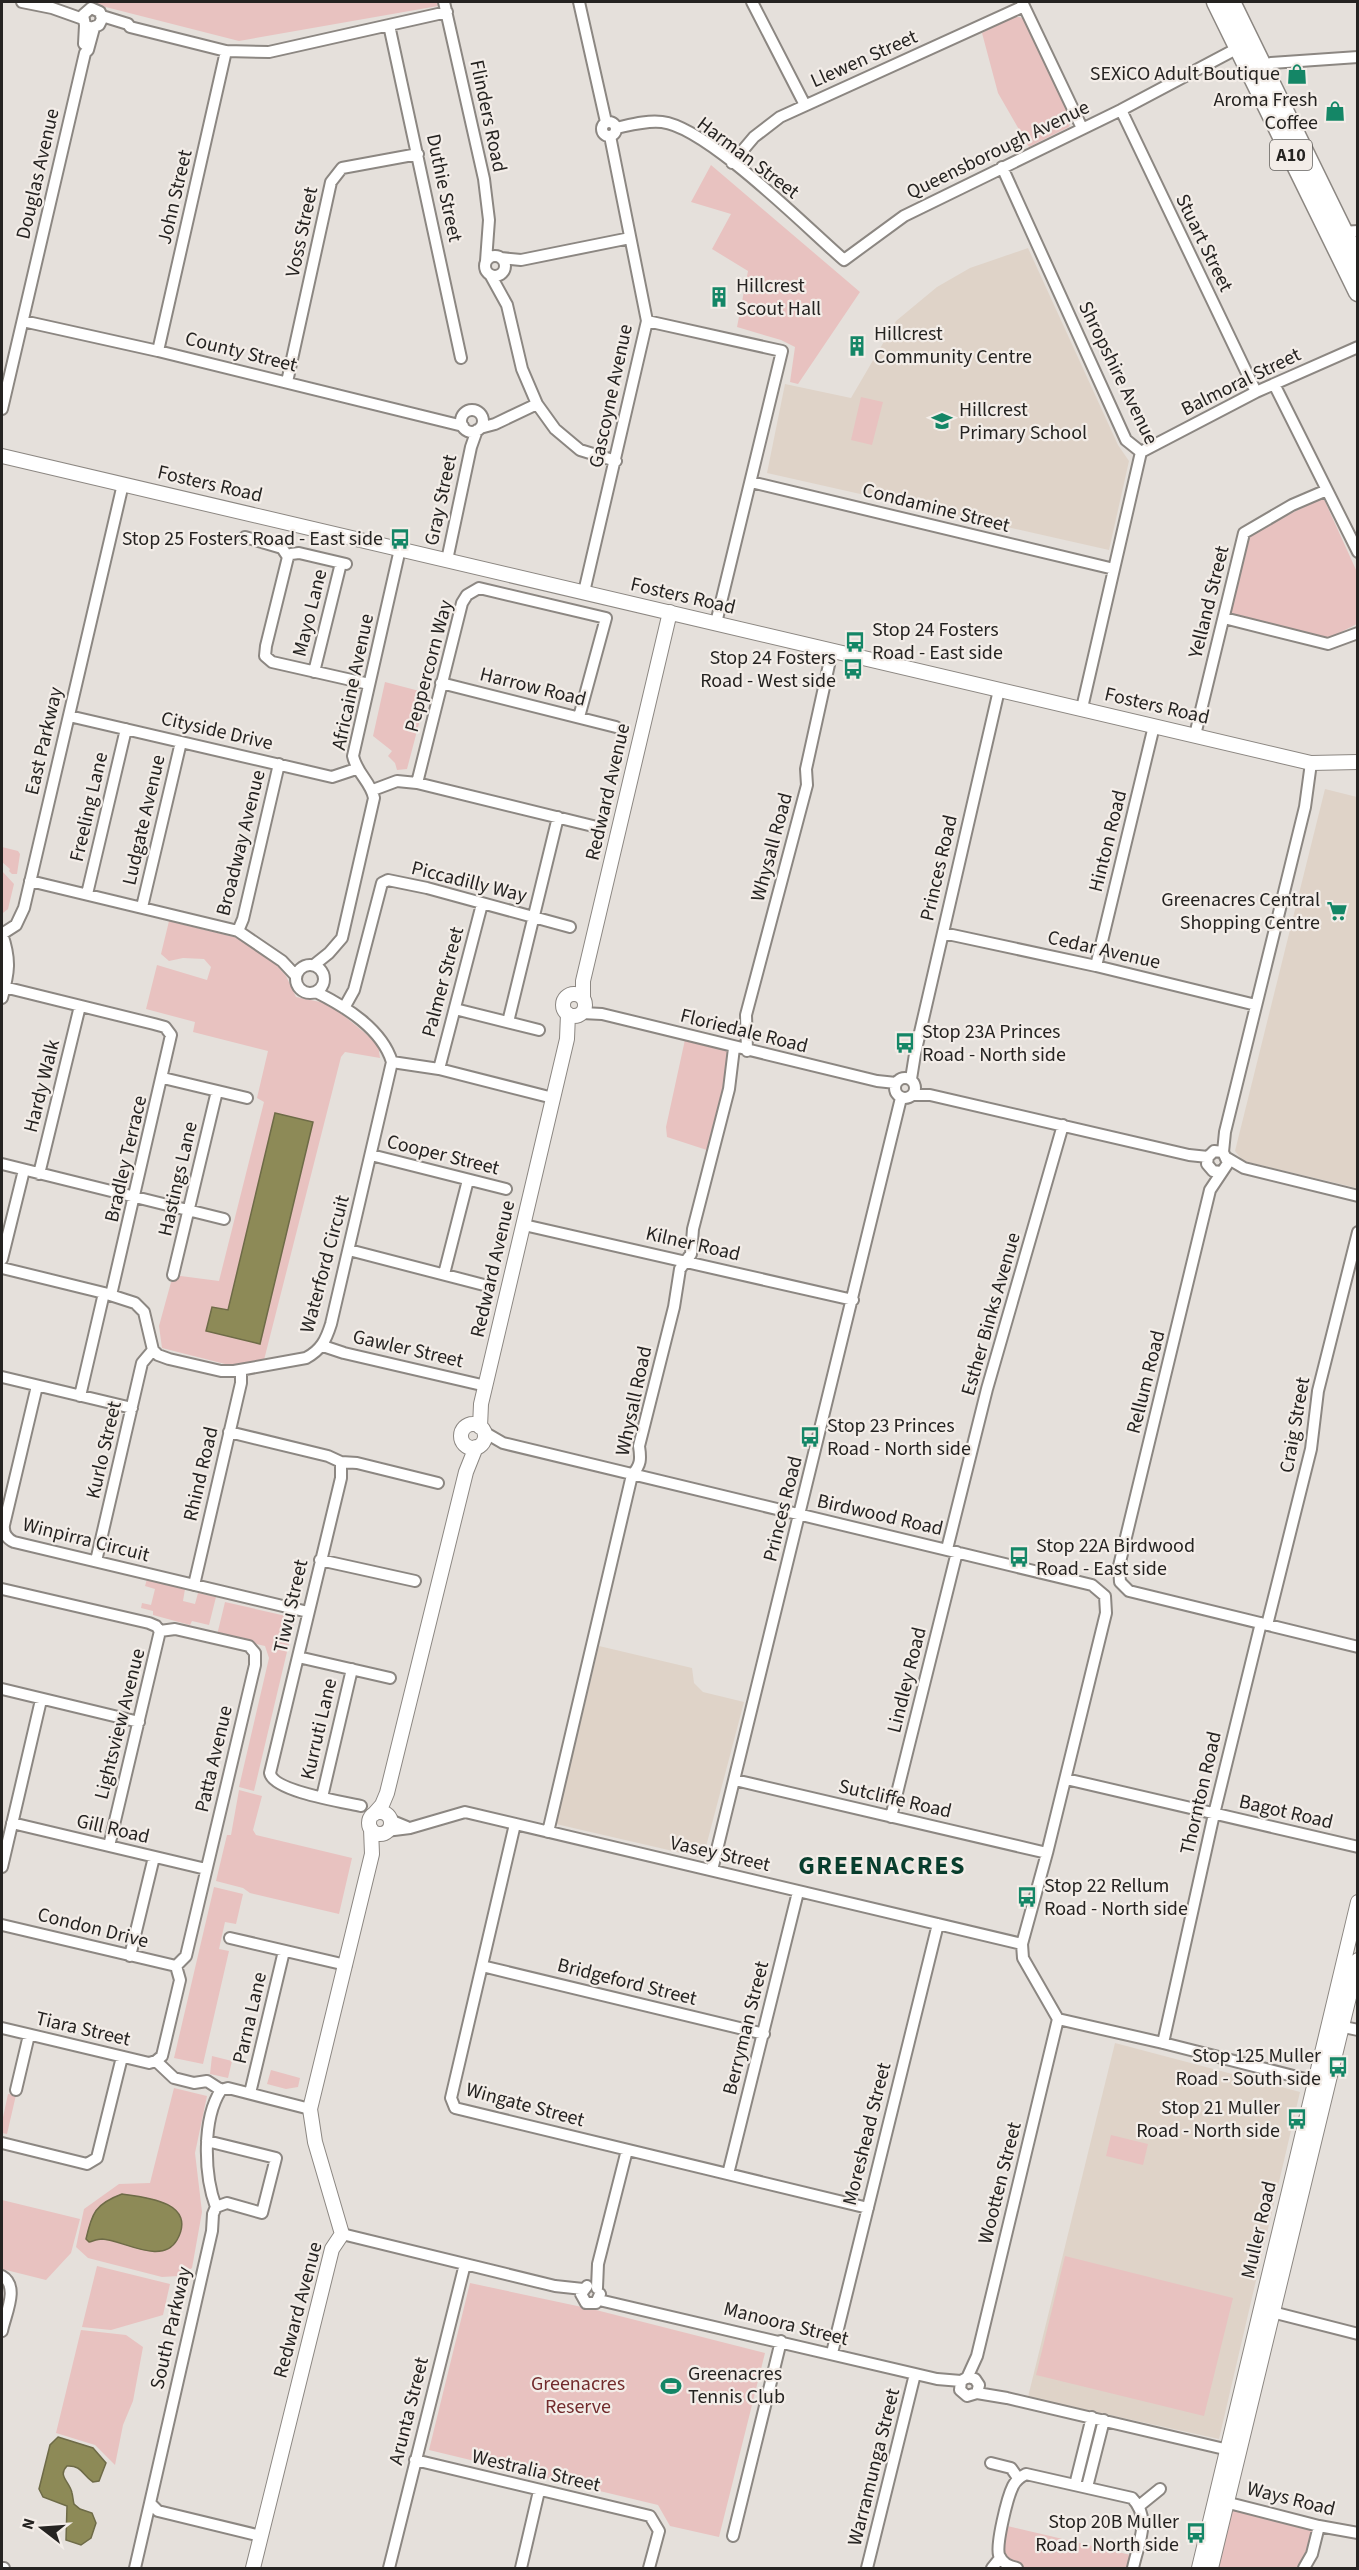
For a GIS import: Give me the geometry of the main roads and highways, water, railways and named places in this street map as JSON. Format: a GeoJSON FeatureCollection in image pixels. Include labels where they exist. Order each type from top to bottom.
{"type":"FeatureCollection","features":[{"type":"Feature","properties":{"kind":"highway","name":"A10"},"geometry":{"type":"LineString","coordinates":[[1216,2],[1244,45],[1358,262]]}},
{"type":"Feature","properties":{"kind":"highway","name":"A10"},"geometry":{"type":"LineString","coordinates":[[1231,2],[1244,45]]}},
{"type":"Feature","properties":{"kind":"highway","name":"A10"},"geometry":{"type":"LineString","coordinates":[[1343,234],[1358,292]]}},
{"type":"Feature","properties":{"kind":"main road","name":"Fosters Road"},"geometry":{"type":"LineString","coordinates":[[2,456],[1316,763],[1358,762]]}},
{"type":"Feature","properties":{"kind":"main road","name":"Redward Avenue"},"geometry":{"type":"LineString","coordinates":[[253,2568],[332,2249],[342,2234],[315,2142],[310,2109],[372,1854],[382,1824],[382,1805],[387,1793],[476,1437],[481,1404],[567,1039],[578,1007],[670,612]]}},
{"type":"Feature","properties":{"kind":"main road","name":"Muller Road"},"geometry":{"type":"LineString","coordinates":[[1211,2568],[1222,2501],[1335,2025],[1358,1902]]}},
{"type":"Feature","properties":{"kind":"main road","name":"Muller Road"},"geometry":{"type":"LineString","coordinates":[[1335,2025],[1358,1960]]}},
{"type":"Feature","properties":{"kind":"main road","name":"Muller Road"},"geometry":{"type":"LineString","coordinates":[[1198,2568],[1222,2501]]}},
{"type":"Feature","properties":{"kind":"place","name":"SEXiCO Adult Boutique"},"geometry":{"type":"Point","coordinates":[1297,74]}},
{"type":"Feature","properties":{"kind":"place","name":"Aroma Fresh Coffee"},"geometry":{"type":"Point","coordinates":[1335,111]}},
{"type":"Feature","properties":{"kind":"place","name":"Hillcrest Scout Hall"},"geometry":{"type":"Point","coordinates":[719,297]}},
{"type":"Feature","properties":{"kind":"place","name":"Hillcrest Community Centre"},"geometry":{"type":"Point","coordinates":[857,346]}},
{"type":"Feature","properties":{"kind":"place","name":"Hillcrest Primary School"},"geometry":{"type":"Point","coordinates":[942,421]}},
{"type":"Feature","properties":{"kind":"place","name":"Stop 25 Fosters Road - East side"},"geometry":{"type":"Point","coordinates":[400,539]}},
{"type":"Feature","properties":{"kind":"place","name":"Stop 24 Fosters Road - East side"},"geometry":{"type":"Point","coordinates":[855,642]}},
{"type":"Feature","properties":{"kind":"place","name":"Stop 24 Fosters Road - West side"},"geometry":{"type":"Point","coordinates":[853,669]}},
{"type":"Feature","properties":{"kind":"place","name":"Greenacres Central Shopping Centre"},"geometry":{"type":"Point","coordinates":[1337,911]}},
{"type":"Feature","properties":{"kind":"place","name":"Stop 23A Princes Road - North side"},"geometry":{"type":"Point","coordinates":[905,1043]}},
{"type":"Feature","properties":{"kind":"place","name":"Stop 23 Princes Road - North side"},"geometry":{"type":"Point","coordinates":[810,1437]}},
{"type":"Feature","properties":{"kind":"place","name":"Stop 22A Birdwood Road - East side"},"geometry":{"type":"Point","coordinates":[1019,1557]}},
{"type":"Feature","properties":{"kind":"place","name":"Stop 22 Rellum Road - North side"},"geometry":{"type":"Point","coordinates":[1027,1897]}},
{"type":"Feature","properties":{"kind":"place","name":"Stop 125 Muller Road - South side"},"geometry":{"type":"Point","coordinates":[1338,2067]}},
{"type":"Feature","properties":{"kind":"place","name":"Stop 21 Muller Road - North side"},"geometry":{"type":"Point","coordinates":[1297,2119]}},
{"type":"Feature","properties":{"kind":"place","name":"Greenacres Tennis Club"},"geometry":{"type":"Point","coordinates":[671,2386]}},
{"type":"Feature","properties":{"kind":"place","name":"Stop 20B Muller Road - North side"},"geometry":{"type":"Point","coordinates":[1196,2533]}},
{"type":"Feature","properties":{"kind":"district","name":"GREENACRES"},"geometry":{"type":"Point","coordinates":[882,1865]}},
{"type":"Feature","properties":{"kind":"park label","name":"Greenacres Reserve"},"geometry":{"type":"Point","coordinates":[578,2396]}}]}
